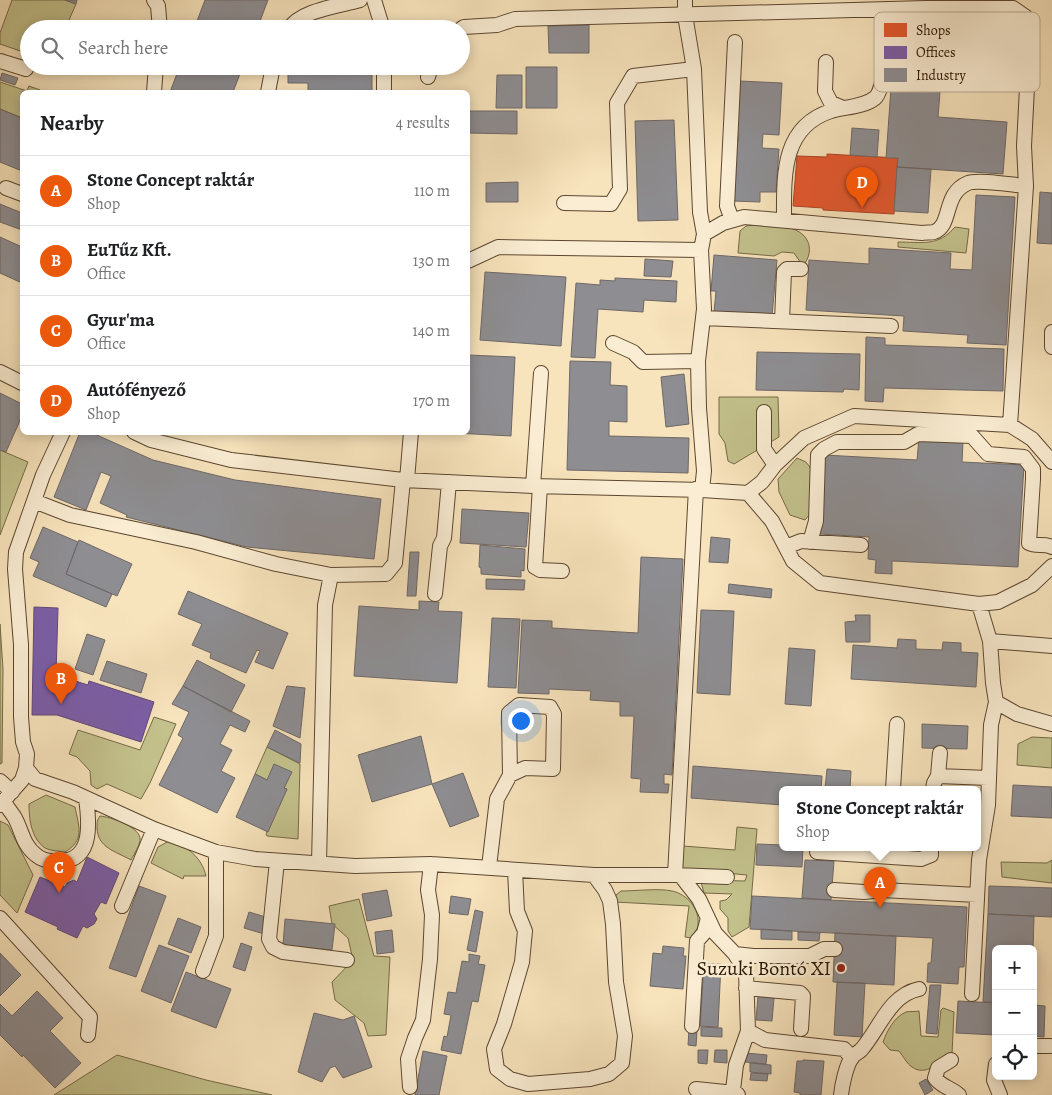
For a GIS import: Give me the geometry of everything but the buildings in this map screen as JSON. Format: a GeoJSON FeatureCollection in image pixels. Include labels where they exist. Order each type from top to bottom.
{"type":"FeatureCollection","features":[{"type":"Feature","properties":{"kind":"lane"},"geometry":{"type":"LineString","coordinates":[[154,0],[158,6],[159,20]]}},
{"type":"Feature","properties":{"kind":"lane"},"geometry":{"type":"LineString","coordinates":[[294,20],[360,0]]}},
{"type":"Feature","properties":{"kind":"lane"},"geometry":{"type":"LineString","coordinates":[[374,0],[380,20]]}},
{"type":"Feature","properties":{"kind":"lane"},"geometry":{"type":"LineString","coordinates":[[470,27],[497,25],[515,19],[684,5],[889,9],[926,4],[1013,8],[1019,12]]}},
{"type":"Feature","properties":{"kind":"lane"},"geometry":{"type":"LineString","coordinates":[[684,5],[694,69],[700,212],[704,234],[701,250],[704,309],[698,361],[699,408],[704,471],[699,489],[678,876],[699,898],[716,933],[735,954],[746,972],[748,1031],[736,1065],[735,1092],[696,1089]]}},
{"type":"Feature","properties":{"kind":"lane"},"geometry":{"type":"LineString","coordinates":[[732,220],[727,206],[735,42]]}},
{"type":"Feature","properties":{"kind":"lane"},"geometry":{"type":"LineString","coordinates":[[0,61],[20,67]]}},
{"type":"Feature","properties":{"kind":"lane"},"geometry":{"type":"LineString","coordinates":[[826,62],[825,91],[831,103],[843,108]]}},
{"type":"Feature","properties":{"kind":"lane"},"geometry":{"type":"LineString","coordinates":[[564,202],[611,204],[620,189],[617,103],[633,76],[694,69]]}},
{"type":"Feature","properties":{"kind":"lane"},"geometry":{"type":"LineString","coordinates":[[154,90],[155,75]]}},
{"type":"Feature","properties":{"kind":"lane"},"geometry":{"type":"LineString","coordinates":[[268,90],[271,75]]}},
{"type":"Feature","properties":{"kind":"lane"},"geometry":{"type":"LineString","coordinates":[[384,75],[384,90]]}},
{"type":"Feature","properties":{"kind":"lane"},"geometry":{"type":"LineString","coordinates":[[784,220],[786,163],[790,148],[797,135],[812,120],[823,114],[863,104],[876,98],[879,92]]}},
{"type":"Feature","properties":{"kind":"lane"},"geometry":{"type":"LineString","coordinates":[[1010,425],[1026,186],[1024,146],[1027,92]]}},
{"type":"Feature","properties":{"kind":"lane"},"geometry":{"type":"LineString","coordinates":[[704,234],[723,223],[744,216],[934,232],[944,223],[952,196],[969,182],[1026,186]]}},
{"type":"Feature","properties":{"kind":"lane"},"geometry":{"type":"LineString","coordinates":[[6,188],[20,193]]}},
{"type":"Feature","properties":{"kind":"lane"},"geometry":{"type":"LineString","coordinates":[[803,222],[811,217],[822,216],[873,219]]}},
{"type":"Feature","properties":{"kind":"lane"},"geometry":{"type":"LineString","coordinates":[[470,260],[498,247],[701,250]]}},
{"type":"Feature","properties":{"kind":"lane"},"geometry":{"type":"LineString","coordinates":[[782,321],[784,272],[787,269],[801,269]]}},
{"type":"Feature","properties":{"kind":"lane"},"geometry":{"type":"LineString","coordinates":[[703,318],[891,326]]}},
{"type":"Feature","properties":{"kind":"lane"},"geometry":{"type":"LineString","coordinates":[[1052,332],[1052,347]]}},
{"type":"Feature","properties":{"kind":"lane"},"geometry":{"type":"LineString","coordinates":[[613,343],[633,352],[643,362],[698,361]]}},
{"type":"Feature","properties":{"kind":"lane"},"geometry":{"type":"LineString","coordinates":[[0,372],[20,382]]}},
{"type":"Feature","properties":{"kind":"lane"},"geometry":{"type":"LineString","coordinates":[[541,373],[535,567],[540,570],[562,570]]}},
{"type":"Feature","properties":{"kind":"lane"},"geometry":{"type":"LineString","coordinates":[[764,412],[764,449],[775,465]]}},
{"type":"Feature","properties":{"kind":"lane"},"geometry":{"type":"LineString","coordinates":[[140,435],[151,440],[231,460],[405,480],[537,486],[699,489],[748,493],[762,482],[775,465],[804,438],[854,416],[1010,425],[1032,439],[1052,462]]}},
{"type":"Feature","properties":{"kind":"lane"},"geometry":{"type":"LineString","coordinates":[[810,542],[816,521],[818,455],[824,449],[837,442],[904,442],[918,434],[972,436],[988,454],[1024,457],[1032,469],[1033,479],[1029,543],[1052,547]]}},
{"type":"Feature","properties":{"kind":"lane"},"geometry":{"type":"LineString","coordinates":[[5,800],[22,780],[26,768],[27,754],[23,742],[21,717],[21,645],[15,569],[16,552],[43,475],[62,435]]}},
{"type":"Feature","properties":{"kind":"lane"},"geometry":{"type":"LineString","coordinates":[[34,500],[70,515],[196,542],[276,564],[331,575],[386,574],[395,563],[411,435]]}},
{"type":"Feature","properties":{"kind":"lane"},"geometry":{"type":"LineString","coordinates":[[435,594],[440,546],[444,538],[448,482]]}},
{"type":"Feature","properties":{"kind":"lane"},"geometry":{"type":"LineString","coordinates":[[748,493],[772,521],[793,561],[820,583],[979,604],[998,602],[1032,585],[1052,566]]}},
{"type":"Feature","properties":{"kind":"lane"},"geometry":{"type":"LineString","coordinates":[[786,548],[801,541],[862,545]]}},
{"type":"Feature","properties":{"kind":"lane"},"geometry":{"type":"LineString","coordinates":[[318,864],[325,605],[331,575]]}},
{"type":"Feature","properties":{"kind":"lane"},"geometry":{"type":"LineString","coordinates":[[972,994],[977,895],[988,805],[992,725],[996,702],[990,641],[979,604]]}},
{"type":"Feature","properties":{"kind":"lane"},"geometry":{"type":"LineString","coordinates":[[990,641],[1052,646]]}},
{"type":"Feature","properties":{"kind":"lane"},"geometry":{"type":"LineString","coordinates":[[996,702],[1017,714],[1052,724]]}},
{"type":"Feature","properties":{"kind":"lane"},"geometry":{"type":"LineString","coordinates":[[489,867],[497,799],[510,775],[509,714],[519,706],[550,707],[554,714],[553,769],[525,768],[510,775]]}},
{"type":"Feature","properties":{"kind":"lane"},"geometry":{"type":"LineString","coordinates":[[893,786],[897,724]]}},
{"type":"Feature","properties":{"kind":"lane"},"geometry":{"type":"LineString","coordinates":[[940,753],[936,783],[988,778]]}},
{"type":"Feature","properties":{"kind":"lane"},"geometry":{"type":"LineString","coordinates":[[26,768],[35,779],[86,798],[154,830],[216,852],[255,859],[355,866],[431,864],[594,875],[727,877]]}},
{"type":"Feature","properties":{"kind":"lane"},"geometry":{"type":"LineString","coordinates":[[0,781],[5,800],[23,840],[35,855],[50,862],[67,861],[80,854],[87,840],[89,822],[86,798]]}},
{"type":"Feature","properties":{"kind":"lane"},"geometry":{"type":"LineString","coordinates":[[122,906],[154,830]]}},
{"type":"Feature","properties":{"kind":"lane"},"geometry":{"type":"LineString","coordinates":[[817,852],[921,859],[931,855],[931,851]]}},
{"type":"Feature","properties":{"kind":"lane"},"geometry":{"type":"LineString","coordinates":[[203,971],[216,936],[216,852]]}},
{"type":"Feature","properties":{"kind":"lane"},"geometry":{"type":"LineString","coordinates":[[277,861],[270,939],[273,947],[283,952],[347,960]]}},
{"type":"Feature","properties":{"kind":"lane"},"geometry":{"type":"LineString","coordinates":[[410,1087],[408,1059],[423,1020],[430,959],[432,915],[428,890],[431,864]]}},
{"type":"Feature","properties":{"kind":"lane"},"geometry":{"type":"LineString","coordinates":[[515,870],[517,911],[525,931],[523,954],[504,1024],[494,1049],[494,1059],[497,1069],[510,1079],[528,1084],[590,1079],[609,1074],[622,1063],[625,1036],[616,982],[610,901],[605,890],[594,875]]}},
{"type":"Feature","properties":{"kind":"lane"},"geometry":{"type":"LineString","coordinates":[[834,890],[864,892],[882,890],[977,895]]}},
{"type":"Feature","properties":{"kind":"lane"},"geometry":{"type":"LineString","coordinates":[[0,918],[90,1017],[88,1035]]}},
{"type":"Feature","properties":{"kind":"lane"},"geometry":{"type":"LineString","coordinates":[[692,1026],[697,940],[704,933],[708,918]]}},
{"type":"Feature","properties":{"kind":"lane"},"geometry":{"type":"LineString","coordinates":[[735,954],[752,956],[810,956],[824,949],[835,949]]}},
{"type":"Feature","properties":{"kind":"lane"},"geometry":{"type":"LineString","coordinates":[[746,988],[800,993],[802,996],[801,1029]]}},
{"type":"Feature","properties":{"kind":"lane"},"geometry":{"type":"LineString","coordinates":[[841,1095],[842,1083],[852,1058],[861,1050],[891,1008],[911,990],[919,989]]}},
{"type":"Feature","properties":{"kind":"lane"},"geometry":{"type":"LineString","coordinates":[[748,1031],[765,1040],[844,1049],[852,1058]]}},
{"type":"Feature","properties":{"kind":"lane"},"geometry":{"type":"LineString","coordinates":[[1037,1046],[1050,1046]]}},
{"type":"Feature","properties":{"kind":"lane"},"geometry":{"type":"LineString","coordinates":[[950,1060],[938,1068],[935,1078],[942,1086],[955,1091],[959,1095]]}},
{"type":"Feature","properties":{"kind":"lane"},"geometry":{"type":"LineString","coordinates":[[994,1080],[1000,1095]]}},
{"type":"Feature","properties":{"kind":"shaded area"},"geometry":{"type":"Polygon","coordinates":[[[12,0],[65,0],[76,4],[69,20],[20,20],[20,51],[0,44],[0,33],[12,0]]]}},
{"type":"Feature","properties":{"kind":"shaded area"},"geometry":{"type":"Polygon","coordinates":[[[0,82],[24,90],[20,90],[20,117],[0,109],[0,82]]]}},
{"type":"Feature","properties":{"kind":"shaded area"},"geometry":{"type":"Polygon","coordinates":[[[29,86],[40,90],[27,90],[29,86]]]}},
{"type":"Feature","properties":{"kind":"shaded area"},"geometry":{"type":"Polygon","coordinates":[[[746,226],[785,227],[793,229],[804,236],[808,241],[809,253],[803,266],[794,253],[782,252],[774,256],[738,253],[740,231],[746,226]]]}},
{"type":"Feature","properties":{"kind":"shaded area"},"geometry":{"type":"Polygon","coordinates":[[[955,227],[969,229],[966,253],[898,247],[898,242],[922,243],[936,241],[955,227]]]}},
{"type":"Feature","properties":{"kind":"shaded area"},"geometry":{"type":"Polygon","coordinates":[[[719,397],[778,397],[779,437],[734,464],[728,461],[725,443],[719,434],[719,397]]]}},
{"type":"Feature","properties":{"kind":"shaded area"},"geometry":{"type":"Polygon","coordinates":[[[0,450],[28,462],[0,535],[0,450]]]}},
{"type":"Feature","properties":{"kind":"shaded area"},"geometry":{"type":"Polygon","coordinates":[[[797,458],[806,462],[812,470],[810,514],[805,520],[790,515],[779,492],[778,479],[797,458]]]}},
{"type":"Feature","properties":{"kind":"shaded area"},"geometry":{"type":"Polygon","coordinates":[[[0,624],[3,669],[2,763],[0,764],[0,624]]]}},
{"type":"Feature","properties":{"kind":"shaded area"},"geometry":{"type":"Polygon","coordinates":[[[154,717],[176,724],[141,799],[107,784],[97,789],[91,785],[90,771],[77,757],[69,754],[78,730],[140,750],[154,717]]]}},
{"type":"Feature","properties":{"kind":"shaded area"},"geometry":{"type":"Polygon","coordinates":[[[1032,737],[1052,738],[1052,768],[1017,765],[1018,744],[1032,737]]]}},
{"type":"Feature","properties":{"kind":"shaded area"},"geometry":{"type":"Polygon","coordinates":[[[267,747],[300,764],[298,839],[267,836],[266,834],[287,789],[284,788],[291,772],[267,780],[255,774],[267,747]]]}},
{"type":"Feature","properties":{"kind":"shaded area"},"geometry":{"type":"Polygon","coordinates":[[[46,795],[75,807],[79,827],[78,838],[76,843],[65,852],[45,848],[40,844],[32,828],[29,804],[46,795]]]}},
{"type":"Feature","properties":{"kind":"shaded area"},"geometry":{"type":"Polygon","coordinates":[[[100,816],[123,823],[138,834],[140,838],[139,843],[131,860],[108,848],[100,840],[97,821],[100,816]]]}},
{"type":"Feature","properties":{"kind":"shaded area"},"geometry":{"type":"Polygon","coordinates":[[[0,821],[8,825],[33,875],[17,913],[0,895],[0,821]]]}},
{"type":"Feature","properties":{"kind":"shaded area"},"geometry":{"type":"Polygon","coordinates":[[[737,827],[757,829],[749,927],[732,937],[728,931],[728,918],[720,909],[720,901],[726,900],[732,894],[704,893],[701,882],[703,880],[745,881],[747,875],[683,869],[681,863],[683,846],[735,850],[737,827]]]}},
{"type":"Feature","properties":{"kind":"shaded area"},"geometry":{"type":"Polygon","coordinates":[[[169,841],[193,853],[204,869],[206,876],[184,876],[183,879],[151,863],[158,847],[169,841]]]}},
{"type":"Feature","properties":{"kind":"shaded area"},"geometry":{"type":"Polygon","coordinates":[[[1052,860],[1052,883],[1002,877],[1001,862],[1047,863],[1052,860]]]}},
{"type":"Feature","properties":{"kind":"shaded area"},"geometry":{"type":"Polygon","coordinates":[[[661,890],[683,895],[695,908],[698,919],[697,928],[691,938],[685,937],[689,906],[615,902],[616,895],[621,891],[661,890]]]}},
{"type":"Feature","properties":{"kind":"shaded area"},"geometry":{"type":"Polygon","coordinates":[[[359,899],[374,956],[390,957],[386,1035],[368,1036],[364,1023],[335,1000],[332,982],[353,960],[348,938],[332,924],[329,906],[359,899]]]}},
{"type":"Feature","properties":{"kind":"shaded area"},"geometry":{"type":"Polygon","coordinates":[[[943,1008],[954,1012],[952,1054],[933,1067],[917,1070],[908,1064],[899,1051],[890,1050],[883,1042],[895,1021],[906,1012],[919,1011],[921,1036],[938,1037],[941,1010],[943,1008]]]}},
{"type":"Feature","properties":{"kind":"shaded area"},"geometry":{"type":"Polygon","coordinates":[[[117,1055],[206,1080],[272,1095],[54,1095],[117,1055]]]}},
{"type":"Feature","properties":{"kind":"place","name":"Autófényező"},"geometry":{"type":"Point","coordinates":[862,208]}},
{"type":"Feature","properties":{"kind":"place","name":"EuTűz Kft."},"geometry":{"type":"Point","coordinates":[61,704]}},
{"type":"Feature","properties":{"kind":"place","name":"Gyur'ma"},"geometry":{"type":"Point","coordinates":[59,893]}},
{"type":"Feature","properties":{"kind":"place","name":"Stone Concept raktár"},"geometry":{"type":"Point","coordinates":[880,908]}},
{"type":"Feature","properties":{"kind":"place","name":"Suzuki Bontó XI"},"geometry":{"type":"Point","coordinates":[841,968]}}]}
